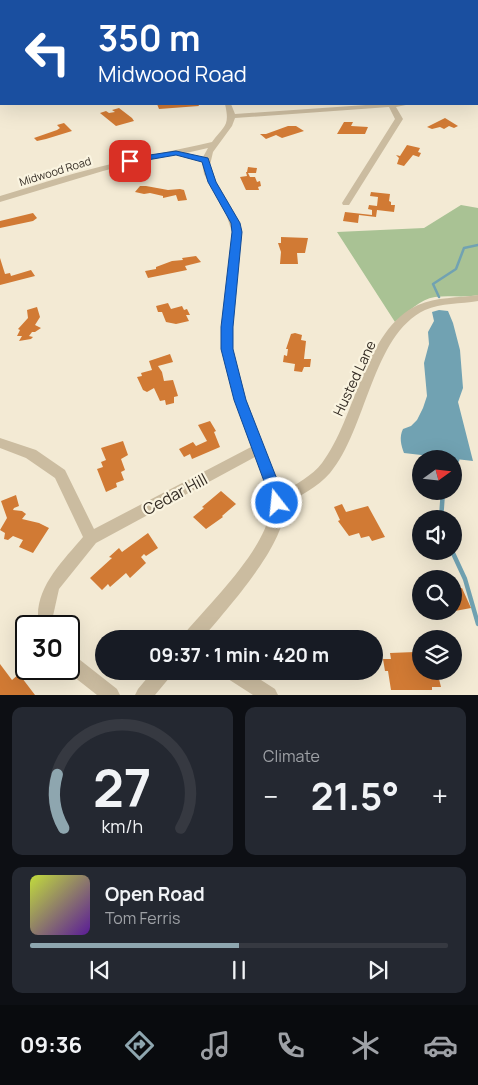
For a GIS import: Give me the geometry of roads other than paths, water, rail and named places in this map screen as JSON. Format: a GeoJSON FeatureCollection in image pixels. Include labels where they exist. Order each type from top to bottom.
{"type":"FeatureCollection","features":[{"type":"Feature","properties":{"kind":"street"},"geometry":{"type":"LineString","coordinates":[[199,630],[246,573],[265,544],[272,528],[277,503],[275,492],[240,400],[227,349],[227,324],[237,232],[236,223],[212,182],[206,160],[214,144],[228,126],[232,116],[228,105]]}},
{"type":"Feature","properties":{"kind":"street"},"geometry":{"type":"LineString","coordinates":[[232,116],[400,105]]}},
{"type":"Feature","properties":{"kind":"street"},"geometry":{"type":"LineString","coordinates":[[346,203],[399,119],[392,106]]}},
{"type":"Feature","properties":{"kind":"street","name":"Midwood Road"},"geometry":{"type":"LineString","coordinates":[[0,199],[130,161],[214,144]]}},
{"type":"Feature","properties":{"kind":"street","name":"Midwood Road"},"geometry":{"type":"LineString","coordinates":[[176,153],[206,160]]}},
{"type":"Feature","properties":{"kind":"street","name":"Husted Lane"},"geometry":{"type":"LineString","coordinates":[[277,503],[313,480],[326,468],[337,452],[380,354],[398,326],[415,311],[427,305],[478,298]]}},
{"type":"Feature","properties":{"kind":"street"},"geometry":{"type":"LineString","coordinates":[[0,443],[31,454],[60,474],[91,538]]}},
{"type":"Feature","properties":{"kind":"street","name":"Cedar Hill"},"geometry":{"type":"LineString","coordinates":[[45,615],[52,586],[91,538],[259,449]]}},
{"type":"Feature","properties":{"kind":"street"},"geometry":{"type":"LineString","coordinates":[[80,671],[111,695]]}},
{"type":"Feature","properties":{"kind":"street"},"geometry":{"type":"LineString","coordinates":[[144,695],[156,680]]}},
{"type":"Feature","properties":{"kind":"street"},"geometry":{"type":"LineString","coordinates":[[245,680],[269,695]]}},
{"type":"Feature","properties":{"kind":"water"},"geometry":{"type":"Polygon","coordinates":[[[439,310],[448,311],[453,323],[460,350],[463,388],[458,402],[473,461],[462,460],[462,450],[412,450],[412,454],[404,453],[401,444],[403,429],[411,426],[417,420],[427,396],[424,363],[429,344],[428,332],[434,321],[432,312],[439,310]]]}},
{"type":"Feature","properties":{"kind":"waterway"},"geometry":{"type":"LineString","coordinates":[[439,297],[433,284],[456,269],[464,248],[478,245]]}},
{"type":"Feature","properties":{"kind":"waterway"},"geometry":{"type":"LineString","coordinates":[[442,500],[442,510]]}},
{"type":"Feature","properties":{"kind":"waterway"},"geometry":{"type":"LineString","coordinates":[[456,560],[465,579],[478,624]]}}]}
